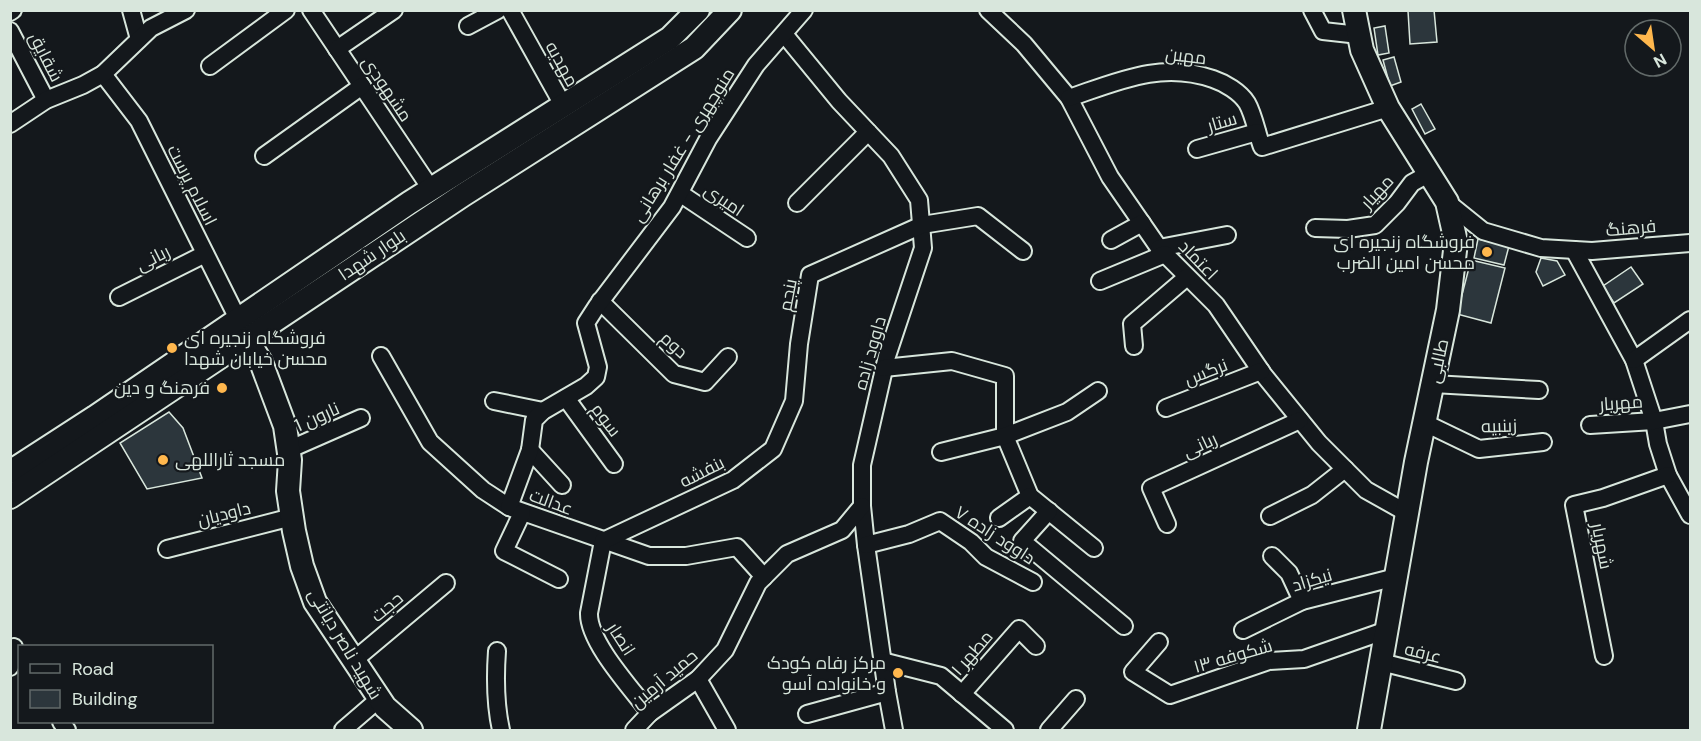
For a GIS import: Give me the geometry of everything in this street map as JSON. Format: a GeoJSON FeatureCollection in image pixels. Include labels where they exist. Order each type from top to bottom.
{"type":"FeatureCollection","features":[{"type":"Feature","properties":{"kind":"main road","name":"بلوار شهدا"},"geometry":{"type":"LineString","coordinates":[[10,472],[463,195],[670,38],[698,10]]}},
{"type":"Feature","properties":{"kind":"main road","name":"بلوار شهدا"},"geometry":{"type":"LineString","coordinates":[[10,497],[242,330],[431,189],[694,48],[726,17],[730,10]]}},
{"type":"Feature","properties":{"kind":"main road","name":"طالبی"},"geometry":{"type":"LineString","coordinates":[[1354,10],[1362,50],[1388,108],[1447,202],[1456,242],[1448,310],[1407,513],[1369,730]]}},
{"type":"Feature","properties":{"kind":"main road","name":"شهید ناصر دیانتی"},"geometry":{"type":"LineString","coordinates":[[242,330],[261,363],[285,426],[288,450],[288,491],[292,517],[302,566],[315,602],[386,715],[411,730]]}},
{"type":"Feature","properties":{"kind":"street"},"geometry":{"type":"LineString","coordinates":[[131,10],[139,39]]}},
{"type":"Feature","properties":{"kind":"street"},"geometry":{"type":"LineString","coordinates":[[10,124],[46,100],[103,74],[151,28],[186,10]]}},
{"type":"Feature","properties":{"kind":"street"},"geometry":{"type":"LineString","coordinates":[[210,66],[286,10]]}},
{"type":"Feature","properties":{"kind":"street","name":"مشهودی"},"geometry":{"type":"LineString","coordinates":[[311,10],[431,189]]}},
{"type":"Feature","properties":{"kind":"street"},"geometry":{"type":"LineString","coordinates":[[337,49],[394,10]]}},
{"type":"Feature","properties":{"kind":"street"},"geometry":{"type":"LineString","coordinates":[[468,26],[498,10]]}},
{"type":"Feature","properties":{"kind":"street","name":"مهدیه"},"geometry":{"type":"LineString","coordinates":[[510,10],[569,114]]}},
{"type":"Feature","properties":{"kind":"street","name":"منوچهری - غفار برهانی"},"geometry":{"type":"LineString","coordinates":[[543,411],[586,387],[596,377],[598,367],[586,324],[600,301],[681,194],[708,140],[756,65],[804,10]]}},
{"type":"Feature","properties":{"kind":"street","name":"اعتماد"},"geometry":{"type":"LineString","coordinates":[[988,10],[1024,44],[1069,98],[1110,177],[1162,251],[1215,306],[1261,371],[1319,443],[1366,490],[1407,513]]}},
{"type":"Feature","properties":{"kind":"street"},"geometry":{"type":"LineString","coordinates":[[1312,10],[1323,30],[1359,35]]}},
{"type":"Feature","properties":{"kind":"street","name":"شقایق"},"geometry":{"type":"LineString","coordinates":[[10,32],[46,100]]}},
{"type":"Feature","properties":{"kind":"street","name":"داوود زاده"},"geometry":{"type":"LineString","coordinates":[[784,34],[839,101],[891,156],[919,200],[923,248],[884,368],[862,465],[862,506],[866,545],[886,692],[894,730]]}},
{"type":"Feature","properties":{"kind":"street","name":"مهین"},"geometry":{"type":"LineString","coordinates":[[1069,98],[1127,78],[1162,71],[1197,74],[1226,84],[1247,102],[1259,140]]}},
{"type":"Feature","properties":{"kind":"street","name":"اسلام پرست"},"geometry":{"type":"LineString","coordinates":[[103,74],[138,121],[242,330]]}},
{"type":"Feature","properties":{"kind":"street"},"geometry":{"type":"LineString","coordinates":[[264,156],[362,86]]}},
{"type":"Feature","properties":{"kind":"street","name":"ستار"},"geometry":{"type":"LineString","coordinates":[[1197,149],[1259,140],[1388,108]]}},
{"type":"Feature","properties":{"kind":"street"},"geometry":{"type":"LineString","coordinates":[[797,203],[868,132]]}},
{"type":"Feature","properties":{"kind":"street","name":"مهیار"},"geometry":{"type":"LineString","coordinates":[[1315,228],[1348,229],[1375,225],[1397,203],[1412,183],[1430,173]]}},
{"type":"Feature","properties":{"kind":"street","name":"امیری"},"geometry":{"type":"LineString","coordinates":[[681,194],[747,238]]}},
{"type":"Feature","properties":{"kind":"street","name":"فرهنگ"},"geometry":{"type":"LineString","coordinates":[[1447,202],[1483,231],[1541,248],[1592,251],[1690,243]]}},
{"type":"Feature","properties":{"kind":"street"},"geometry":{"type":"LineString","coordinates":[[921,225],[978,216],[1023,252]]}},
{"type":"Feature","properties":{"kind":"street"},"geometry":{"type":"LineString","coordinates":[[1111,240],[1142,223]]}},
{"type":"Feature","properties":{"kind":"street","name":"پنجم"},"geometry":{"type":"LineString","coordinates":[[791,407],[794,401],[799,344],[810,275],[921,225]]}},
{"type":"Feature","properties":{"kind":"street"},"geometry":{"type":"LineString","coordinates":[[1101,281],[1162,251],[1227,235]]}},
{"type":"Feature","properties":{"kind":"street"},"geometry":{"type":"LineString","coordinates":[[1574,250],[1634,360],[1654,421],[1658,444],[1668,475],[1690,514]]}},
{"type":"Feature","properties":{"kind":"street","name":"ربانی"},"geometry":{"type":"LineString","coordinates":[[119,297],[205,254]]}},
{"type":"Feature","properties":{"kind":"street"},"geometry":{"type":"LineString","coordinates":[[1134,346],[1132,324],[1187,277]]}},
{"type":"Feature","properties":{"kind":"street","name":"دوم"},"geometry":{"type":"LineString","coordinates":[[600,301],[674,374],[705,381],[728,357]]}},
{"type":"Feature","properties":{"kind":"street"},"geometry":{"type":"LineString","coordinates":[[1634,360],[1690,320]]}},
{"type":"Feature","properties":{"kind":"street","name":"عدالت"},"geometry":{"type":"LineString","coordinates":[[381,356],[430,442],[483,490],[515,510],[649,556],[686,556],[737,547],[764,577]]}},
{"type":"Feature","properties":{"kind":"street"},"geometry":{"type":"LineString","coordinates":[[884,368],[952,361],[1005,376],[1005,436],[1030,496],[1094,548]]}},
{"type":"Feature","properties":{"kind":"street","name":"نرگس"},"geometry":{"type":"LineString","coordinates":[[1166,408],[1261,371]]}},
{"type":"Feature","properties":{"kind":"street"},"geometry":{"type":"LineString","coordinates":[[1433,384],[1539,390]]}},
{"type":"Feature","properties":{"kind":"street"},"geometry":{"type":"LineString","coordinates":[[941,452],[1005,436],[1066,412],[1098,391]]}},
{"type":"Feature","properties":{"kind":"street","name":"سوم"},"geometry":{"type":"LineString","coordinates":[[566,399],[614,464]]}},
{"type":"Feature","properties":{"kind":"street"},"geometry":{"type":"LineString","coordinates":[[494,400],[543,411]]}},
{"type":"Feature","properties":{"kind":"street","name":"بنفشه"},"geometry":{"type":"LineString","coordinates":[[603,541],[733,480],[773,449],[791,407]]}},
{"type":"Feature","properties":{"kind":"street"},"geometry":{"type":"LineString","coordinates":[[543,411],[534,420],[531,450],[504,552],[559,579]]}},
{"type":"Feature","properties":{"kind":"street","name":"مهریار"},"geometry":{"type":"LineString","coordinates":[[1590,425],[1654,421],[1690,414]]}},
{"type":"Feature","properties":{"kind":"street","name":"نارون 1"},"geometry":{"type":"LineString","coordinates":[[288,450],[361,418]]}},
{"type":"Feature","properties":{"kind":"street","name":"ربانی"},"geometry":{"type":"LineString","coordinates":[[1167,524],[1151,489],[1300,420]]}},
{"type":"Feature","properties":{"kind":"street","name":"زینبیه"},"geometry":{"type":"LineString","coordinates":[[1425,423],[1479,449],[1543,442]]}},
{"type":"Feature","properties":{"kind":"street"},"geometry":{"type":"LineString","coordinates":[[531,450],[562,485]]}},
{"type":"Feature","properties":{"kind":"street"},"geometry":{"type":"LineString","coordinates":[[1270,516],[1312,495],[1345,469]]}},
{"type":"Feature","properties":{"kind":"street","name":"شهریار"},"geometry":{"type":"LineString","coordinates":[[1604,656],[1574,505],[1603,498],[1668,475]]}},
{"type":"Feature","properties":{"kind":"street"},"geometry":{"type":"LineString","coordinates":[[999,518],[1030,496]]}},
{"type":"Feature","properties":{"kind":"street","name":"حمید آرمین"},"geometry":{"type":"LineString","coordinates":[[634,730],[650,713],[698,679],[725,650],[758,583],[787,554],[842,530],[862,506]]}},
{"type":"Feature","properties":{"kind":"street"},"geometry":{"type":"LineString","coordinates":[[1049,511],[1022,541],[1124,626]]}},
{"type":"Feature","properties":{"kind":"street","name":"داودیان"},"geometry":{"type":"LineString","coordinates":[[167,549],[292,517]]}},
{"type":"Feature","properties":{"kind":"street","name":"داوود زاده ۷"},"geometry":{"type":"LineString","coordinates":[[866,545],[909,534],[940,521],[971,542],[986,556],[1033,582]]}},
{"type":"Feature","properties":{"kind":"street","name":"انصار"},"geometry":{"type":"LineString","coordinates":[[603,541],[588,624],[595,640],[650,713]]}},
{"type":"Feature","properties":{"kind":"street"},"geometry":{"type":"LineString","coordinates":[[1272,556],[1289,573],[1302,601]]}},
{"type":"Feature","properties":{"kind":"street","name":"نیکزاد"},"geometry":{"type":"LineString","coordinates":[[1243,630],[1302,601],[1396,577]]}},
{"type":"Feature","properties":{"kind":"street","name":"حجت"},"geometry":{"type":"LineString","coordinates":[[353,661],[446,584]]}},
{"type":"Feature","properties":{"kind":"street","name":"مطهر ۱"},"geometry":{"type":"LineString","coordinates":[[962,694],[1019,629],[1036,646]]}},
{"type":"Feature","properties":{"kind":"street","name":"شکوفه ۱۳"},"geometry":{"type":"LineString","coordinates":[[1159,642],[1132,672],[1170,695],[1269,662],[1304,659],[1387,630]]}},
{"type":"Feature","properties":{"kind":"street"},"geometry":{"type":"LineString","coordinates":[[10,667],[15,648]]}},
{"type":"Feature","properties":{"kind":"street"},"geometry":{"type":"LineString","coordinates":[[497,651],[494,688],[501,730]]}},
{"type":"Feature","properties":{"kind":"street"},"geometry":{"type":"LineString","coordinates":[[882,661],[941,676],[1005,730]]}},
{"type":"Feature","properties":{"kind":"street","name":"عرفه"},"geometry":{"type":"LineString","coordinates":[[1381,662],[1456,681]]}},
{"type":"Feature","properties":{"kind":"street"},"geometry":{"type":"LineString","coordinates":[[698,679],[727,730]]}},
{"type":"Feature","properties":{"kind":"street"},"geometry":{"type":"LineString","coordinates":[[807,714],[886,692]]}},
{"type":"Feature","properties":{"kind":"street"},"geometry":{"type":"LineString","coordinates":[[1049,730],[1076,699]]}},
{"type":"Feature","properties":{"kind":"street"},"geometry":{"type":"LineString","coordinates":[[343,730],[386,715]]}},
{"type":"Feature","properties":{"kind":"building"},"geometry":{"type":"Polygon","coordinates":[[[1434,10],[1437,42],[1410,44],[1408,11],[1434,10]]]}},
{"type":"Feature","properties":{"kind":"building"},"geometry":{"type":"Polygon","coordinates":[[[1385,26],[1389,53],[1378,55],[1374,28],[1385,26]]]}},
{"type":"Feature","properties":{"kind":"building"},"geometry":{"type":"Polygon","coordinates":[[[1394,57],[1401,82],[1390,86],[1383,60],[1394,57]]]}},
{"type":"Feature","properties":{"kind":"building"},"geometry":{"type":"Polygon","coordinates":[[[1421,104],[1435,129],[1425,134],[1412,109],[1421,104]]]}},
{"type":"Feature","properties":{"kind":"building"},"geometry":{"type":"Polygon","coordinates":[[[1478,239],[1509,246],[1504,265],[1474,258],[1478,239]]]}},
{"type":"Feature","properties":{"kind":"building"},"geometry":{"type":"Polygon","coordinates":[[[1541,258],[1557,261],[1565,275],[1543,286],[1536,272],[1541,258]]]}},
{"type":"Feature","properties":{"kind":"building"},"geometry":{"type":"Polygon","coordinates":[[[1471,260],[1505,268],[1491,323],[1457,314],[1471,260]]]}},
{"type":"Feature","properties":{"kind":"building"},"geometry":{"type":"Polygon","coordinates":[[[1631,267],[1643,284],[1614,303],[1603,286],[1631,267]]]}},
{"type":"Feature","properties":{"kind":"building","name":"مسجد ثاراللهی"},"geometry":{"type":"Polygon","coordinates":[[[169,412],[183,428],[202,478],[147,489],[120,443],[169,412]]]}},
{"type":"Feature","properties":{"kind":"place","name":"فروشگاه زنجیره ای محسن امین الضرب"},"geometry":{"type":"Point","coordinates":[1487,252]}},
{"type":"Feature","properties":{"kind":"place","name":"فروشگاه زنجیره ای محسن خیابان شهدا"},"geometry":{"type":"Point","coordinates":[172,348]}},
{"type":"Feature","properties":{"kind":"place","name":"فرهنگ و دین"},"geometry":{"type":"Point","coordinates":[222,388]}},
{"type":"Feature","properties":{"kind":"place","name":"مسجد ثاراللهی"},"geometry":{"type":"Point","coordinates":[163,460]}},
{"type":"Feature","properties":{"kind":"place","name":"مرکز رفاه کودک و خانواده آسو"},"geometry":{"type":"Point","coordinates":[898,673]}}]}
